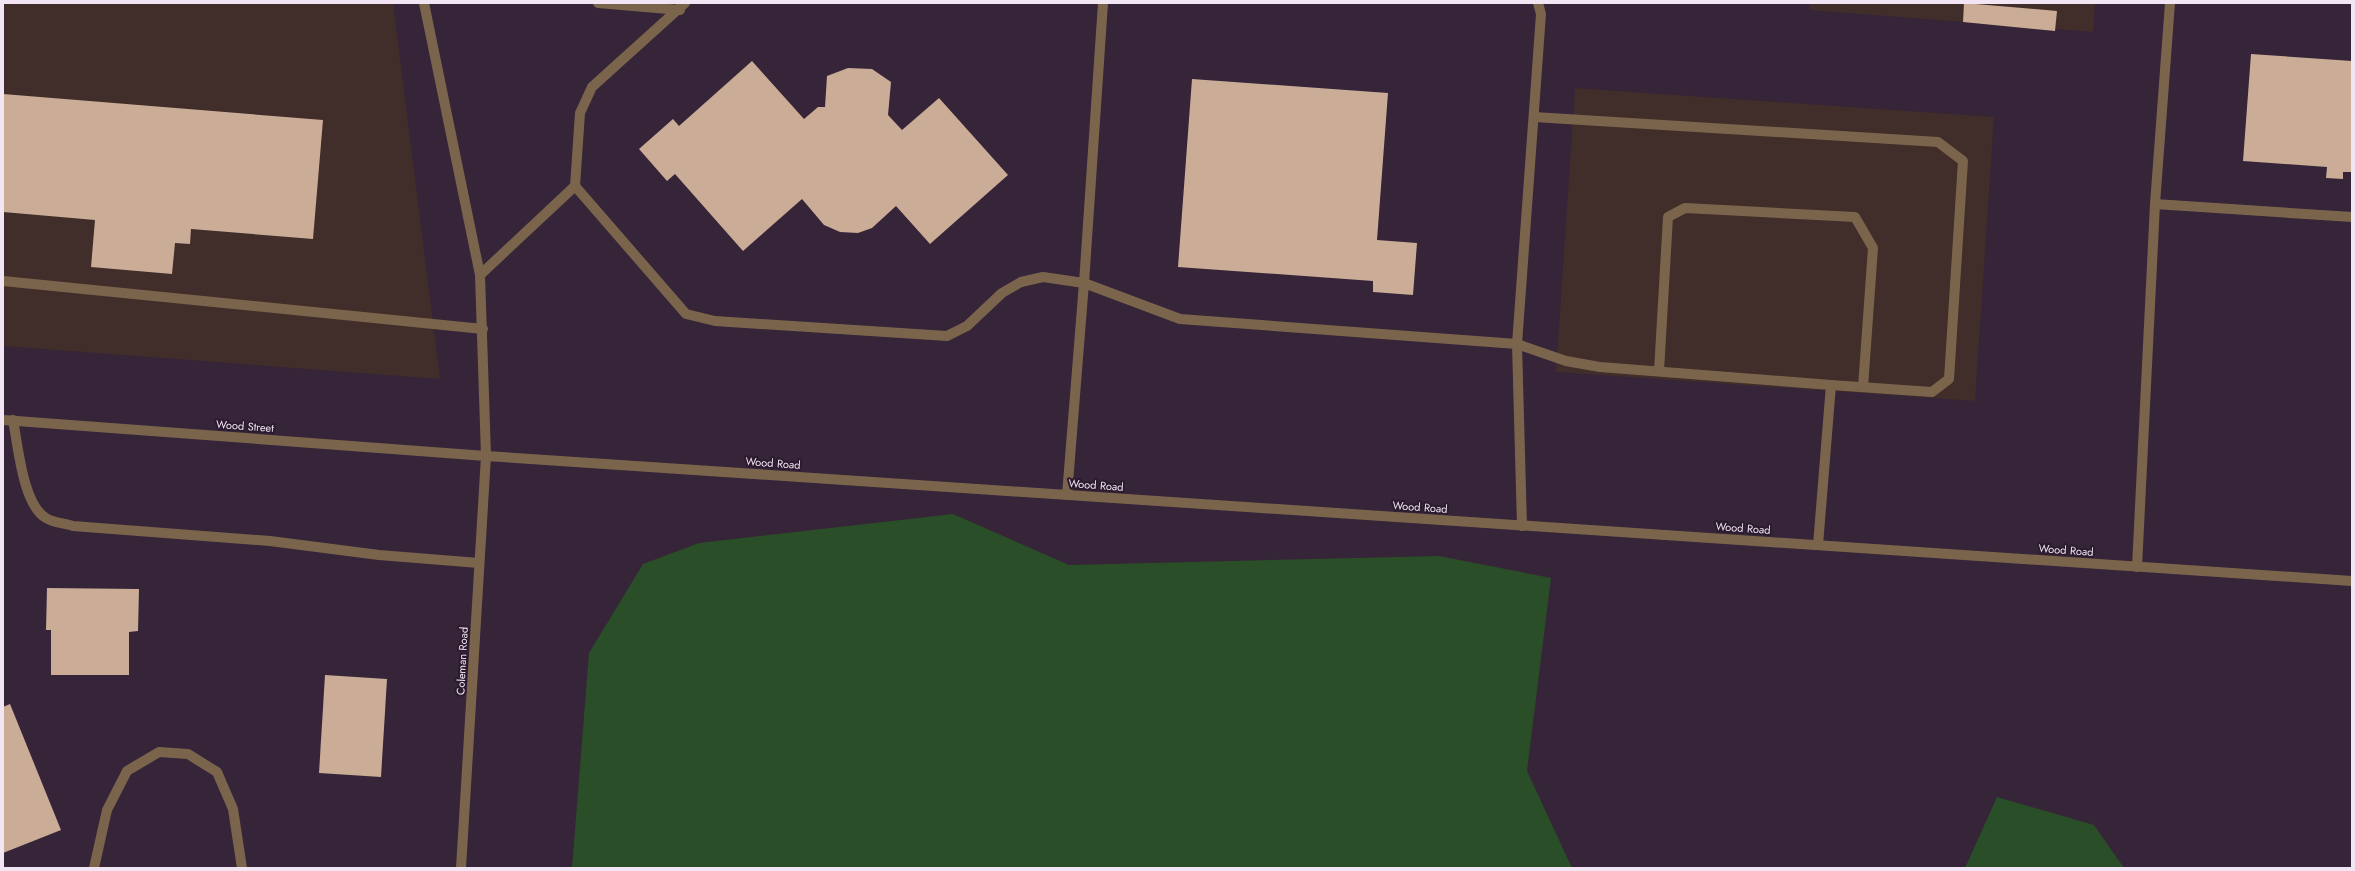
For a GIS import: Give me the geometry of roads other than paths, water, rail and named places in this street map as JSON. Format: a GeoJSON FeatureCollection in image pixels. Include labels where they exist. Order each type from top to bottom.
{"type":"FeatureCollection","features":[{"type":"Feature","properties":{"kind":"street","name":"Coleman Road"},"geometry":{"type":"LineString","coordinates":[[424,3],[480,275],[483,329],[486,456],[461,868]]}},
{"type":"Feature","properties":{"kind":"street"},"geometry":{"type":"LineString","coordinates":[[598,3],[683,6]]}},
{"type":"Feature","properties":{"kind":"street"},"geometry":{"type":"LineString","coordinates":[[1067,495],[1084,284],[1103,3]]}},
{"type":"Feature","properties":{"kind":"street"},"geometry":{"type":"LineString","coordinates":[[1522,526],[1517,344],[1541,14],[1538,3]]}},
{"type":"Feature","properties":{"kind":"street"},"geometry":{"type":"LineString","coordinates":[[2137,567],[2155,204],[2170,3]]}},
{"type":"Feature","properties":{"kind":"street"},"geometry":{"type":"LineString","coordinates":[[480,275],[575,186],[580,113],[592,87],[683,6]]}},
{"type":"Feature","properties":{"kind":"street"},"geometry":{"type":"LineString","coordinates":[[575,186],[686,314],[715,321],[947,336],[967,326],[1002,293],[1021,282],[1043,277],[1084,284],[1180,319],[1517,344],[1566,361],[1600,367],[1932,392],[1949,379],[1963,161],[1938,142],[1534,117]]}},
{"type":"Feature","properties":{"kind":"street"},"geometry":{"type":"LineString","coordinates":[[2155,204],[2352,217]]}},
{"type":"Feature","properties":{"kind":"street"},"geometry":{"type":"LineString","coordinates":[[1659,371],[1668,217],[1685,208],[1855,217],[1873,248],[1864,387]]}},
{"type":"Feature","properties":{"kind":"street"},"geometry":{"type":"LineString","coordinates":[[3,281],[483,329]]}},
{"type":"Feature","properties":{"kind":"street"},"geometry":{"type":"LineString","coordinates":[[1818,545],[1830,385]]}},
{"type":"Feature","properties":{"kind":"street"},"geometry":{"type":"LineString","coordinates":[[8,420],[33,506],[46,519],[73,526],[270,541],[379,554],[479,563]]}},
{"type":"Feature","properties":{"kind":"street","name":"Wood Street"},"geometry":{"type":"LineString","coordinates":[[8,420],[486,456]]}},
{"type":"Feature","properties":{"kind":"street","name":"Wood Road"},"geometry":{"type":"LineString","coordinates":[[486,456],[2352,581]]}},
{"type":"Feature","properties":{"kind":"street"},"geometry":{"type":"LineString","coordinates":[[94,868],[107,810],[127,771],[159,752],[188,754],[217,772],[233,809],[242,868]]}}]}
